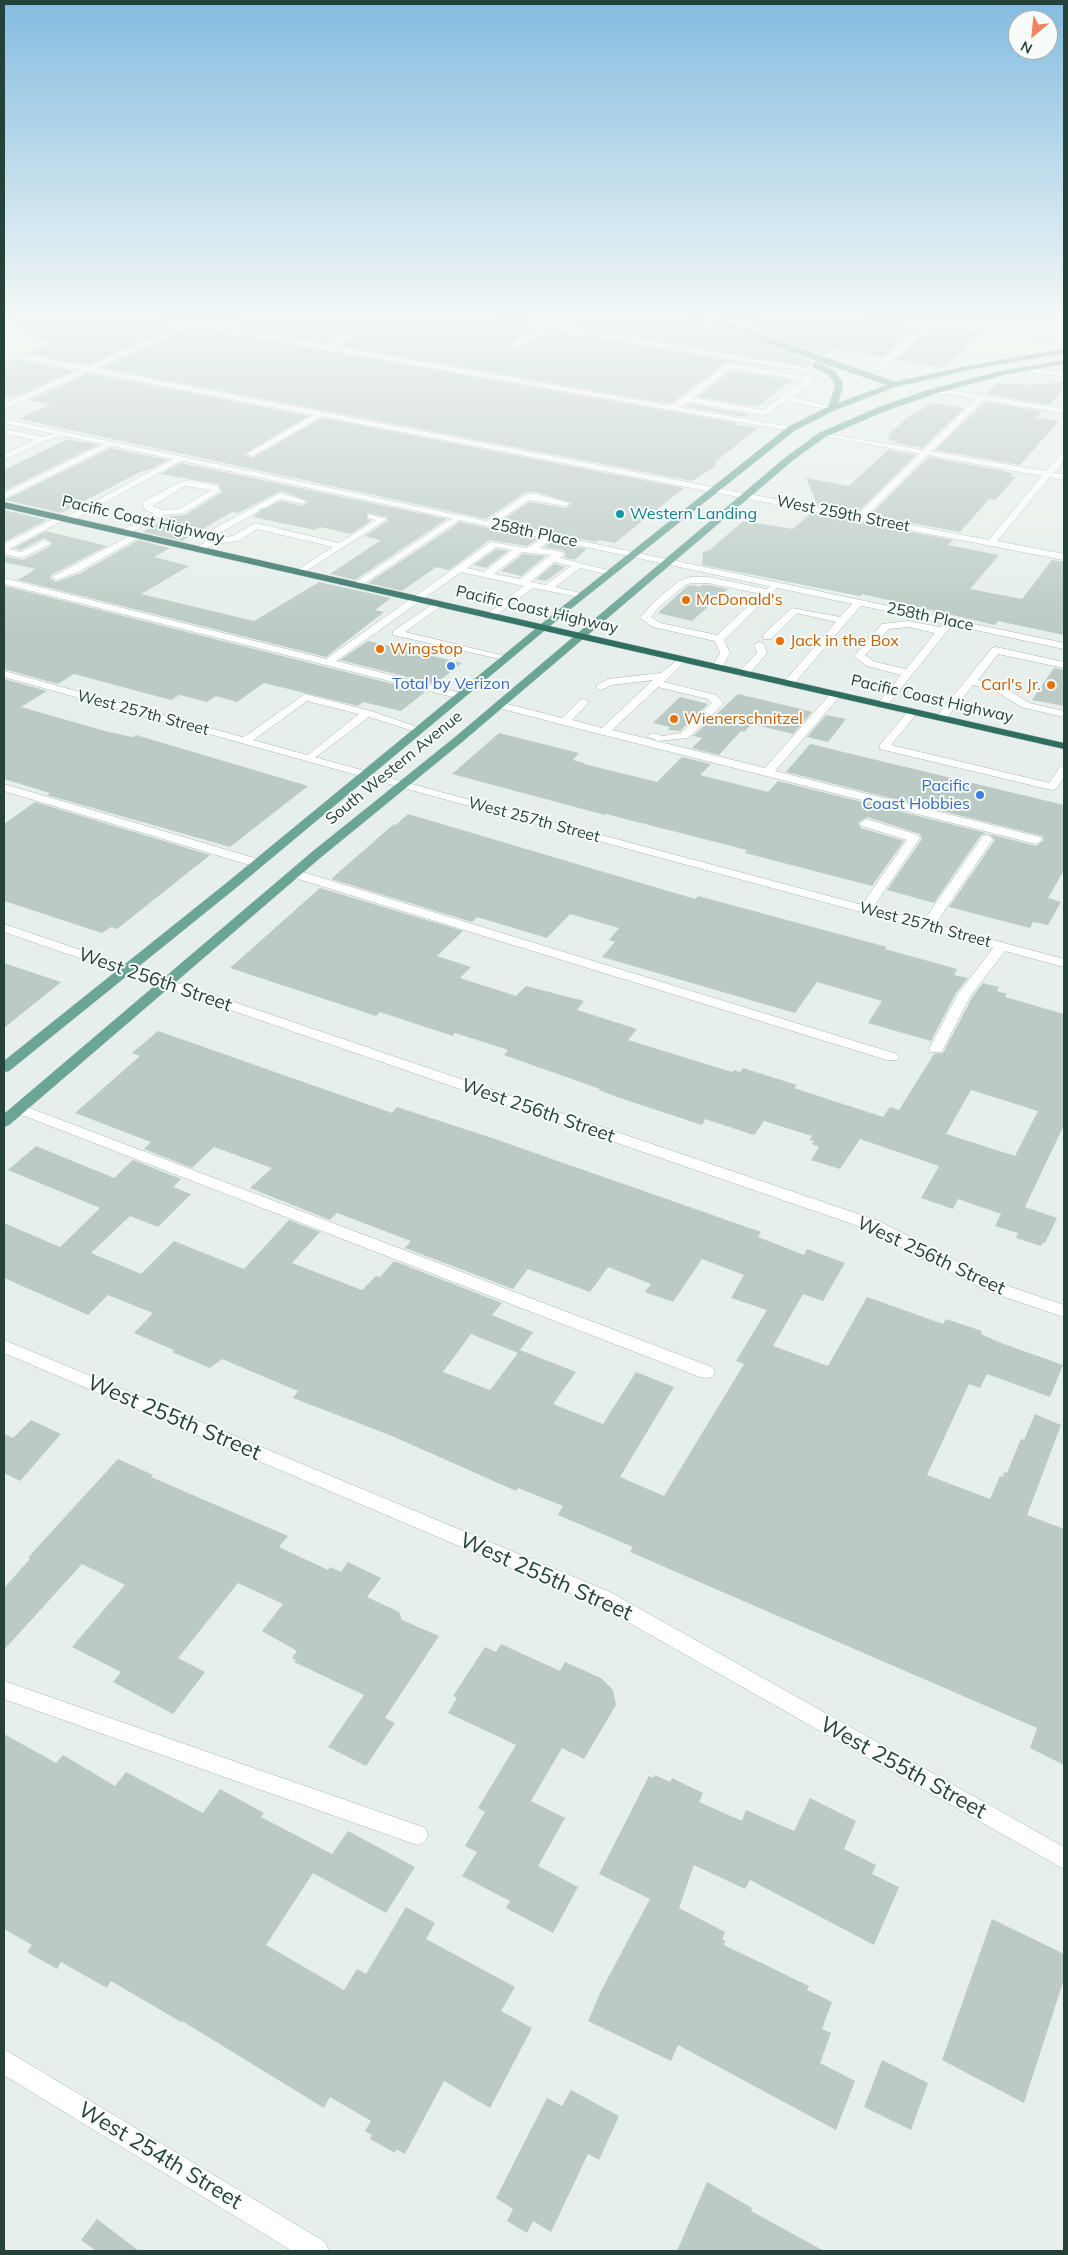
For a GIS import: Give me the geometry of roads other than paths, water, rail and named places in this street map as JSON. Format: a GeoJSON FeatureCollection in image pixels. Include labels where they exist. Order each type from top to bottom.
{"type":"FeatureCollection","features":[{"type":"Feature","properties":{"kind":"highway","name":"Pacific Coast Highway"},"geometry":{"type":"LineString","coordinates":[[4,505],[1064,746]]}},
{"type":"Feature","properties":{"kind":"main road","name":"South Western Avenue"},"geometry":{"type":"LineString","coordinates":[[4,1068],[367,774],[611,572],[791,429],[802,423]]}},
{"type":"Feature","properties":{"kind":"main road","name":"South Western Avenue"},"geometry":{"type":"LineString","coordinates":[[4,1122],[165,983],[581,637],[746,496],[822,435],[847,423]]}},
{"type":"Feature","properties":{"kind":"street","name":"258th Place"},"geometry":{"type":"LineString","coordinates":[[14,423],[1064,646]]}},
{"type":"Feature","properties":{"kind":"street"},"geometry":{"type":"LineString","coordinates":[[250,454],[305,423]]}},
{"type":"Feature","properties":{"kind":"street","name":"West 259th Street"},"geometry":{"type":"LineString","coordinates":[[370,423],[1064,557]]}},
{"type":"Feature","properties":{"kind":"street"},"geometry":{"type":"LineString","coordinates":[[758,423],[791,429]]}},
{"type":"Feature","properties":{"kind":"street"},"geometry":{"type":"LineString","coordinates":[[860,517],[955,423]]}},
{"type":"Feature","properties":{"kind":"street"},"geometry":{"type":"LineString","coordinates":[[4,431],[42,439]]}},
{"type":"Feature","properties":{"kind":"street"},"geometry":{"type":"LineString","coordinates":[[4,457],[42,439],[62,434]]}},
{"type":"Feature","properties":{"kind":"street"},"geometry":{"type":"LineString","coordinates":[[822,435],[1064,477]]}},
{"type":"Feature","properties":{"kind":"street"},"geometry":{"type":"LineString","coordinates":[[4,496],[111,444]]}},
{"type":"Feature","properties":{"kind":"street"},"geometry":{"type":"LineString","coordinates":[[991,543],[1064,455]]}},
{"type":"Feature","properties":{"kind":"street"},"geometry":{"type":"LineString","coordinates":[[4,550],[180,459]]}},
{"type":"Feature","properties":{"kind":"street"},"geometry":{"type":"LineString","coordinates":[[125,532],[161,513],[181,511],[216,491],[215,488],[192,483],[183,484],[146,504],[148,508],[161,513]]}},
{"type":"Feature","properties":{"kind":"street"},"geometry":{"type":"LineString","coordinates":[[214,541],[211,534],[280,496],[302,501]]}},
{"type":"Feature","properties":{"kind":"street"},"geometry":{"type":"LineString","coordinates":[[489,523],[527,498],[536,497],[566,502]]}},
{"type":"Feature","properties":{"kind":"street"},"geometry":{"type":"LineString","coordinates":[[300,572],[384,519],[371,516]]}},
{"type":"Feature","properties":{"kind":"street"},"geometry":{"type":"LineString","coordinates":[[356,585],[460,517]]}},
{"type":"Feature","properties":{"kind":"street"},"geometry":{"type":"LineString","coordinates":[[199,549],[214,541],[235,539],[256,526],[341,546]]}},
{"type":"Feature","properties":{"kind":"street"},"geometry":{"type":"LineString","coordinates":[[57,578],[138,535]]}},
{"type":"Feature","properties":{"kind":"street"},"geometry":{"type":"LineString","coordinates":[[328,662],[494,544],[529,551],[550,536]]}},
{"type":"Feature","properties":{"kind":"street"},"geometry":{"type":"LineString","coordinates":[[4,550],[22,555],[45,543]]}},
{"type":"Feature","properties":{"kind":"street"},"geometry":{"type":"LineString","coordinates":[[486,575],[520,549]]}},
{"type":"Feature","properties":{"kind":"street"},"geometry":{"type":"LineString","coordinates":[[491,616],[559,554],[533,549]]}},
{"type":"Feature","properties":{"kind":"street"},"geometry":{"type":"LineString","coordinates":[[552,559],[611,572]]}},
{"type":"Feature","properties":{"kind":"street"},"geometry":{"type":"LineString","coordinates":[[548,588],[578,565]]}},
{"type":"Feature","properties":{"kind":"street"},"geometry":{"type":"LineString","coordinates":[[460,569],[582,596]]}},
{"type":"Feature","properties":{"kind":"street"},"geometry":{"type":"LineString","coordinates":[[719,639],[657,625],[645,618],[656,605],[682,583],[690,580],[708,580],[767,592]]}},
{"type":"Feature","properties":{"kind":"street"},"geometry":{"type":"LineString","coordinates":[[4,581],[461,696]]}},
{"type":"Feature","properties":{"kind":"street"},"geometry":{"type":"LineString","coordinates":[[719,639],[776,584]]}},
{"type":"Feature","properties":{"kind":"street"},"geometry":{"type":"LineString","coordinates":[[788,684],[859,602]]}},
{"type":"Feature","properties":{"kind":"street"},"geometry":{"type":"LineString","coordinates":[[438,604],[397,633],[505,660]]}},
{"type":"Feature","properties":{"kind":"street"},"geometry":{"type":"LineString","coordinates":[[743,674],[762,653],[763,641],[795,610],[843,620]]}},
{"type":"Feature","properties":{"kind":"street"},"geometry":{"type":"LineString","coordinates":[[882,705],[950,622]]}},
{"type":"Feature","properties":{"kind":"street"},"geometry":{"type":"LineString","coordinates":[[908,673],[871,664],[859,656],[886,626],[908,624],[942,631]]}},
{"type":"Feature","properties":{"kind":"street"},"geometry":{"type":"LineString","coordinates":[[717,668],[725,654],[719,639]]}},
{"type":"Feature","properties":{"kind":"street"},"geometry":{"type":"LineString","coordinates":[[941,718],[996,650],[1064,665]]}},
{"type":"Feature","properties":{"kind":"street"},"geometry":{"type":"LineString","coordinates":[[607,729],[681,660]]}},
{"type":"Feature","properties":{"kind":"street","name":"West 257th Street"},"geometry":{"type":"LineString","coordinates":[[4,674],[403,785],[1064,963]]}},
{"type":"Feature","properties":{"kind":"street"},"geometry":{"type":"LineString","coordinates":[[499,705],[564,722],[662,739],[684,736],[718,704],[712,697],[660,679],[608,682],[601,687]]}},
{"type":"Feature","properties":{"kind":"street"},"geometry":{"type":"LineString","coordinates":[[971,681],[998,688],[1024,705],[1064,714]]}},
{"type":"Feature","properties":{"kind":"street"},"geometry":{"type":"LineString","coordinates":[[767,772],[836,694]]}},
{"type":"Feature","properties":{"kind":"street"},"geometry":{"type":"LineString","coordinates":[[245,741],[305,697],[367,713],[420,730]]}},
{"type":"Feature","properties":{"kind":"street"},"geometry":{"type":"LineString","coordinates":[[564,722],[584,702]]}},
{"type":"Feature","properties":{"kind":"street"},"geometry":{"type":"LineString","coordinates":[[913,712],[884,747],[1052,787],[1064,769]]}},
{"type":"Feature","properties":{"kind":"street"},"geometry":{"type":"LineString","coordinates":[[309,758],[367,713]]}},
{"type":"Feature","properties":{"kind":"street"},"geometry":{"type":"LineString","coordinates":[[607,729],[767,772],[1036,840]]}},
{"type":"Feature","properties":{"kind":"street"},"geometry":{"type":"LineString","coordinates":[[4,787],[257,863]]}},
{"type":"Feature","properties":{"kind":"street"},"geometry":{"type":"LineString","coordinates":[[865,909],[914,838],[866,824]]}},
{"type":"Feature","properties":{"kind":"street"},"geometry":{"type":"LineString","coordinates":[[927,926],[987,839]]}},
{"type":"Feature","properties":{"kind":"street"},"geometry":{"type":"LineString","coordinates":[[296,874],[892,1057]]}},
{"type":"Feature","properties":{"kind":"street","name":"West 256th Street"},"geometry":{"type":"LineString","coordinates":[[4,928],[872,1225],[993,1287],[1064,1311]]}},
{"type":"Feature","properties":{"kind":"street"},"geometry":{"type":"LineString","coordinates":[[936,1049],[965,994],[1002,946]]}},
{"type":"Feature","properties":{"kind":"street"},"geometry":{"type":"LineString","coordinates":[[19,1109],[706,1372]]}},
{"type":"Feature","properties":{"kind":"street","name":"West 255th Street"},"geometry":{"type":"LineString","coordinates":[[4,1346],[603,1598],[1064,1859]]}},
{"type":"Feature","properties":{"kind":"street"},"geometry":{"type":"LineString","coordinates":[[4,1690],[417,1835]]}},
{"type":"Feature","properties":{"kind":"street","name":"West 254th Street"},"geometry":{"type":"LineString","coordinates":[[4,2061],[316,2251]]}},
{"type":"Feature","properties":{"kind":"place","name":"Western Landing"},"geometry":{"type":"Point","coordinates":[620,514]}},
{"type":"Feature","properties":{"kind":"place","name":"McDonald's"},"geometry":{"type":"Point","coordinates":[686,600]}},
{"type":"Feature","properties":{"kind":"place","name":"Jack in the Box"},"geometry":{"type":"Point","coordinates":[780,641]}},
{"type":"Feature","properties":{"kind":"place","name":"Wingstop"},"geometry":{"type":"Point","coordinates":[380,649]}},
{"type":"Feature","properties":{"kind":"place","name":"Total by Verizon"},"geometry":{"type":"Point","coordinates":[451,666]}},
{"type":"Feature","properties":{"kind":"place","name":"Carl's Jr."},"geometry":{"type":"Point","coordinates":[1051,685]}},
{"type":"Feature","properties":{"kind":"place","name":"Wienerschnitzel"},"geometry":{"type":"Point","coordinates":[674,719]}},
{"type":"Feature","properties":{"kind":"place","name":"Pacific Coast Hobbies"},"geometry":{"type":"Point","coordinates":[980,795]}}]}
